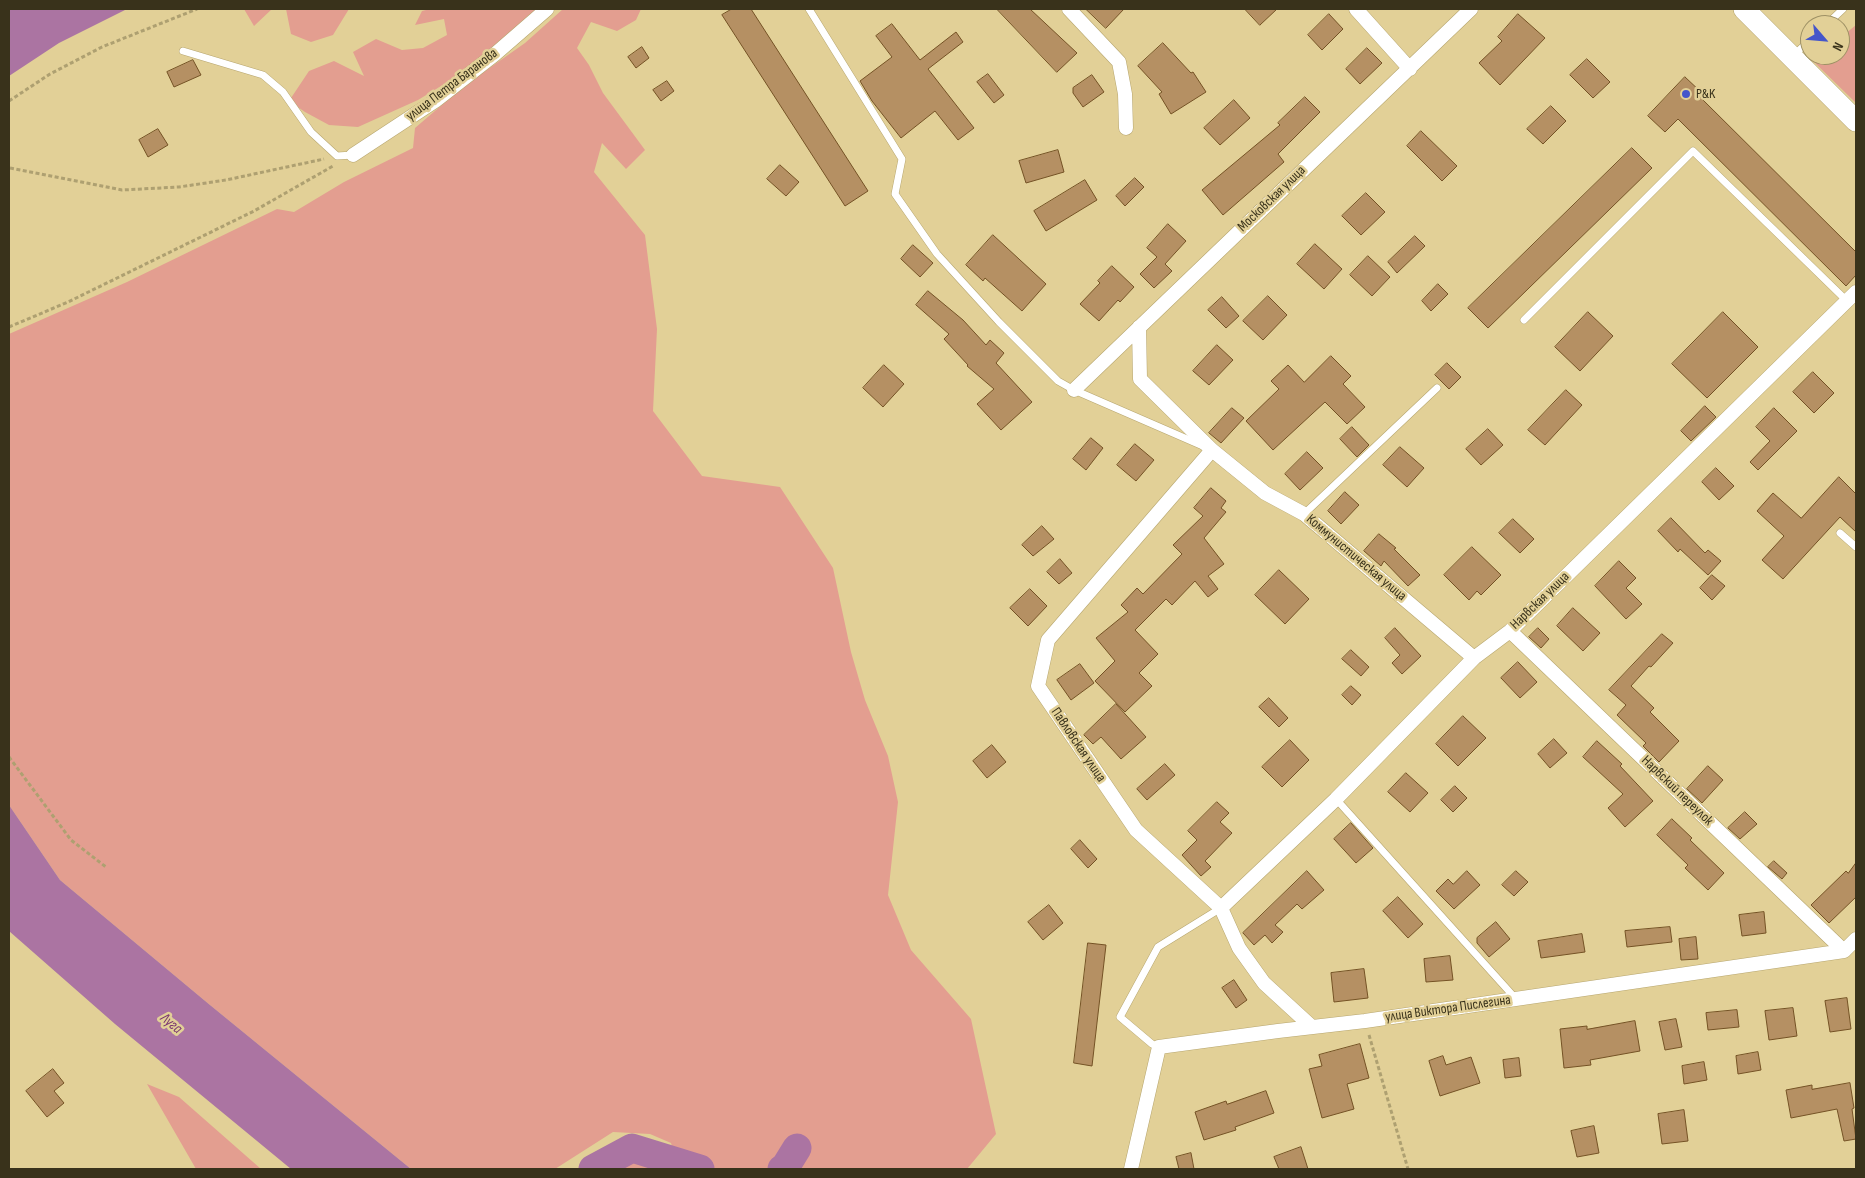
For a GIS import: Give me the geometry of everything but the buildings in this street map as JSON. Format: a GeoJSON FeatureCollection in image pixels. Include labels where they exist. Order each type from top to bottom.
{"type":"FeatureCollection","features":[{"type":"Feature","properties":{"kind":"main road"},"geometry":{"type":"LineString","coordinates":[[1744,9],[1856,121]]}},
{"type":"Feature","properties":{"kind":"street","name":"улица Петра Баранова"},"geometry":{"type":"LineString","coordinates":[[353,155],[435,101],[494,55],[547,9]]}},
{"type":"Feature","properties":{"kind":"street"},"geometry":{"type":"LineString","coordinates":[[1069,9],[1119,62],[1125,94],[1126,128]]}},
{"type":"Feature","properties":{"kind":"street"},"geometry":{"type":"LineString","coordinates":[[1356,9],[1410,69]]}},
{"type":"Feature","properties":{"kind":"street","name":"Московская улица"},"geometry":{"type":"LineString","coordinates":[[1074,390],[1471,9]]}},
{"type":"Feature","properties":{"kind":"street","name":"Нарвская улица"},"geometry":{"type":"LineString","coordinates":[[1222,908],[1336,798],[1474,658],[1510,631],[1852,297]]}},
{"type":"Feature","properties":{"kind":"street","name":"Коммунистическая улица"},"geometry":{"type":"LineString","coordinates":[[1139,326],[1140,379],[1212,450],[1264,493],[1304,514],[1474,658]]}},
{"type":"Feature","properties":{"kind":"street","name":"Павловская улица"},"geometry":{"type":"LineString","coordinates":[[1212,450],[1048,640],[1038,686],[1136,830],[1222,908],[1239,948],[1264,983],[1312,1027]]}},
{"type":"Feature","properties":{"kind":"street","name":"Нарвский переулок"},"geometry":{"type":"LineString","coordinates":[[1510,631],[1844,951]]}},
{"type":"Feature","properties":{"kind":"street"},"geometry":{"type":"LineString","coordinates":[[1844,951],[1856,939]]}},
{"type":"Feature","properties":{"kind":"street","name":"улица Виктора Пислегина"},"geometry":{"type":"LineString","coordinates":[[1159,1048],[1365,1021],[1844,951]]}},
{"type":"Feature","properties":{"kind":"street"},"geometry":{"type":"LineString","coordinates":[[1131,1169],[1159,1048]]}},
{"type":"Feature","properties":{"kind":"lane"},"geometry":{"type":"LineString","coordinates":[[809,9],[902,159],[895,194],[938,254],[999,322],[1058,381],[1074,390],[1212,450]]}},
{"type":"Feature","properties":{"kind":"lane"},"geometry":{"type":"LineString","coordinates":[[1792,57],[1800,49]]}},
{"type":"Feature","properties":{"kind":"lane"},"geometry":{"type":"LineString","coordinates":[[183,51],[263,75],[282,92],[311,132],[337,156],[353,155]]}},
{"type":"Feature","properties":{"kind":"lane"},"geometry":{"type":"LineString","coordinates":[[1524,320],[1692,151],[1852,297]]}},
{"type":"Feature","properties":{"kind":"lane"},"geometry":{"type":"LineString","coordinates":[[1304,514],[1436,388]]}},
{"type":"Feature","properties":{"kind":"lane"},"geometry":{"type":"LineString","coordinates":[[1840,533],[1856,547]]}},
{"type":"Feature","properties":{"kind":"lane"},"geometry":{"type":"LineString","coordinates":[[1336,798],[1516,999]]}},
{"type":"Feature","properties":{"kind":"lane"},"geometry":{"type":"LineString","coordinates":[[1159,1048],[1120,1017],[1158,947],[1222,908]]}},
{"type":"Feature","properties":{"kind":"path"},"geometry":{"type":"LineString","coordinates":[[9,101],[50,74],[102,48],[197,9]]}},
{"type":"Feature","properties":{"kind":"path"},"geometry":{"type":"LineString","coordinates":[[9,327],[68,302],[254,212],[353,155]]}},
{"type":"Feature","properties":{"kind":"path"},"geometry":{"type":"LineString","coordinates":[[10,168],[122,190],[179,187],[226,180],[337,156]]}},
{"type":"Feature","properties":{"kind":"path"},"geometry":{"type":"LineString","coordinates":[[9,757],[71,840],[106,867]]}},
{"type":"Feature","properties":{"kind":"path"},"geometry":{"type":"LineString","coordinates":[[1365,1021],[1408,1169]]}},
{"type":"Feature","properties":{"kind":"shaded area"},"geometry":{"type":"Polygon","coordinates":[[[244,9],[272,9],[254,26],[244,9]]]}},
{"type":"Feature","properties":{"kind":"shaded area"},"geometry":{"type":"Polygon","coordinates":[[[286,9],[349,9],[333,35],[311,42],[291,34],[286,9]]]}},
{"type":"Feature","properties":{"kind":"shaded area"},"geometry":{"type":"Polygon","coordinates":[[[430,9],[538,9],[461,74],[418,100],[358,127],[329,125],[289,101],[309,71],[334,61],[364,76],[353,52],[376,39],[402,50],[423,48],[447,35],[444,19],[415,25],[422,11],[430,9]]]}},
{"type":"Feature","properties":{"kind":"shaded area"},"geometry":{"type":"Polygon","coordinates":[[[563,9],[641,9],[636,20],[617,31],[591,22],[577,48],[589,65],[603,93],[645,150],[626,169],[602,143],[594,172],[645,235],[657,329],[653,411],[702,476],[780,487],[833,568],[851,652],[865,700],[888,756],[898,802],[888,895],[911,950],[971,1019],[996,1134],[967,1169],[617,1169],[627,1162],[678,1168],[671,1143],[650,1134],[613,1132],[555,1169],[411,1169],[60,880],[9,805],[9,334],[127,282],[277,209],[294,212],[344,182],[413,148],[415,128],[464,86],[525,43],[563,9]]]}},
{"type":"Feature","properties":{"kind":"shaded area"},"geometry":{"type":"Polygon","coordinates":[[[1856,25],[1856,103],[1817,65],[1850,65],[1850,30],[1856,25]]]}},
{"type":"Feature","properties":{"kind":"shaded area"},"geometry":{"type":"Polygon","coordinates":[[[147,1084],[179,1097],[261,1169],[196,1169],[147,1084]]]}},
{"type":"Feature","properties":{"kind":"water"},"geometry":{"type":"Polygon","coordinates":[[[9,9],[127,9],[59,43],[9,76],[9,9]]]}},
{"type":"Feature","properties":{"kind":"water","name":"Луга"},"geometry":{"type":"Polygon","coordinates":[[[9,805],[60,880],[411,1169],[291,1169],[115,1024],[9,931],[9,805]]]}},
{"type":"Feature","properties":{"kind":"waterway"},"geometry":{"type":"LineString","coordinates":[[593,1169],[632,1148],[700,1169]]}},
{"type":"Feature","properties":{"kind":"waterway"},"geometry":{"type":"LineString","coordinates":[[782,1169],[784,1169],[797,1148]]}},
{"type":"Feature","properties":{"kind":"place","name":"P&K"},"geometry":{"type":"Point","coordinates":[1686,94]}}]}
